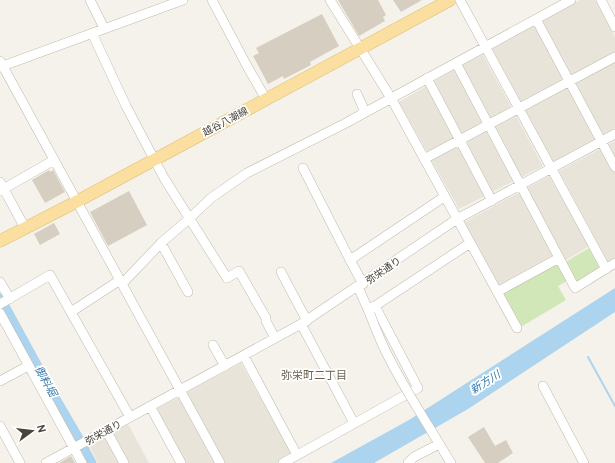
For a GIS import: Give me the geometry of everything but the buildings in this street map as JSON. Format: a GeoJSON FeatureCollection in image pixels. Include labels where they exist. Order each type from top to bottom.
{"type":"FeatureCollection","features":[{"type":"Feature","properties":{"kind":"main road","name":"越谷八潮線"},"geometry":{"type":"LineString","coordinates":[[0,241],[76,202],[450,0]]}},
{"type":"Feature","properties":{"kind":"street"},"geometry":{"type":"LineString","coordinates":[[90,0],[104,28]]}},
{"type":"Feature","properties":{"kind":"street"},"geometry":{"type":"LineString","coordinates":[[182,0],[1,64],[220,463]]}},
{"type":"Feature","properties":{"kind":"street"},"geometry":{"type":"LineString","coordinates":[[212,0],[247,66],[263,94],[267,98]]}},
{"type":"Feature","properties":{"kind":"street"},"geometry":{"type":"LineString","coordinates":[[330,0],[391,98],[517,328]]}},
{"type":"Feature","properties":{"kind":"street"},"geometry":{"type":"LineString","coordinates":[[460,0],[606,269]]}},
{"type":"Feature","properties":{"kind":"street"},"geometry":{"type":"LineString","coordinates":[[71,312],[121,282],[210,198],[247,173],[365,112],[571,0]]}},
{"type":"Feature","properties":{"kind":"street"},"geometry":{"type":"LineString","coordinates":[[601,0],[615,27]]}},
{"type":"Feature","properties":{"kind":"street"},"geometry":{"type":"LineString","coordinates":[[536,19],[615,167]]}},
{"type":"Feature","properties":{"kind":"street"},"geometry":{"type":"LineString","coordinates":[[92,33],[126,106],[164,178],[227,278],[240,271],[266,318],[266,321],[275,338]]}},
{"type":"Feature","properties":{"kind":"street"},"geometry":{"type":"LineString","coordinates":[[424,159],[615,57]]}},
{"type":"Feature","properties":{"kind":"street"},"geometry":{"type":"LineString","coordinates":[[456,63],[575,288],[615,263]]}},
{"type":"Feature","properties":{"kind":"street"},"geometry":{"type":"LineString","coordinates":[[427,78],[492,201]]}},
{"type":"Feature","properties":{"kind":"street"},"geometry":{"type":"LineString","coordinates":[[357,94],[365,112]]}},
{"type":"Feature","properties":{"kind":"street","name":"弥栄通り"},"geometry":{"type":"LineString","coordinates":[[46,463],[304,322],[457,220],[615,134]]}},
{"type":"Feature","properties":{"kind":"street"},"geometry":{"type":"LineString","coordinates":[[25,228],[1,187],[54,160]]}},
{"type":"Feature","properties":{"kind":"street"},"geometry":{"type":"LineString","coordinates":[[303,168],[350,260],[371,310],[380,339],[392,364],[451,463]]}},
{"type":"Feature","properties":{"kind":"street"},"geometry":{"type":"LineString","coordinates":[[350,260],[444,197]]}},
{"type":"Feature","properties":{"kind":"street"},"geometry":{"type":"LineString","coordinates":[[161,243],[188,292]]}},
{"type":"Feature","properties":{"kind":"street"},"geometry":{"type":"LineString","coordinates":[[371,310],[470,243]]}},
{"type":"Feature","properties":{"kind":"street"},"geometry":{"type":"LineString","coordinates":[[497,292],[559,258]]}},
{"type":"Feature","properties":{"kind":"street"},"geometry":{"type":"LineString","coordinates":[[281,272],[354,423]]}},
{"type":"Feature","properties":{"kind":"street"},"geometry":{"type":"LineString","coordinates":[[0,282],[6,301],[50,275],[130,417]]}},
{"type":"Feature","properties":{"kind":"street"},"geometry":{"type":"LineString","coordinates":[[283,463],[418,388],[371,310]]}},
{"type":"Feature","properties":{"kind":"street"},"geometry":{"type":"LineString","coordinates":[[0,313],[82,463]]}},
{"type":"Feature","properties":{"kind":"street"},"geometry":{"type":"LineString","coordinates":[[213,345],[225,366]]}},
{"type":"Feature","properties":{"kind":"street"},"geometry":{"type":"LineString","coordinates":[[244,356],[297,455]]}},
{"type":"Feature","properties":{"kind":"street"},"geometry":{"type":"LineString","coordinates":[[0,381],[28,366]]}},
{"type":"Feature","properties":{"kind":"street"},"geometry":{"type":"LineString","coordinates":[[543,386],[584,463]]}},
{"type":"Feature","properties":{"kind":"street"},"geometry":{"type":"LineString","coordinates":[[150,406],[181,463]]}},
{"type":"Feature","properties":{"kind":"street"},"geometry":{"type":"LineString","coordinates":[[0,426],[20,463]]}},
{"type":"Feature","properties":{"kind":"street"},"geometry":{"type":"LineString","coordinates":[[106,430],[124,463]]}},
{"type":"Feature","properties":{"kind":"street"},"geometry":{"type":"LineString","coordinates":[[408,463],[414,457],[438,442]]}},
{"type":"Feature","properties":{"kind":"shaded area"},"geometry":{"type":"Polygon","coordinates":[[[580,0],[595,0],[615,37],[615,128],[553,162],[492,48],[580,0]]]}},
{"type":"Feature","properties":{"kind":"shaded area"},"geometry":{"type":"Polygon","coordinates":[[[482,53],[543,166],[459,209],[399,102],[482,53]]]}},
{"type":"Feature","properties":{"kind":"shaded area"},"geometry":{"type":"Polygon","coordinates":[[[615,141],[615,257],[608,262],[559,171],[615,141]]]}},
{"type":"Feature","properties":{"kind":"shaded area"},"geometry":{"type":"Polygon","coordinates":[[[549,176],[589,246],[563,262],[560,253],[497,286],[463,223],[549,176]]]}},
{"type":"Feature","properties":{"kind":"shaded area"},"geometry":{"type":"Polygon","coordinates":[[[241,363],[292,454],[277,463],[223,463],[185,393],[241,363]]]}},
{"type":"Feature","properties":{"kind":"shaded area"},"geometry":{"type":"Polygon","coordinates":[[[179,397],[216,463],[185,463],[156,409],[179,397]]]}},
{"type":"Feature","properties":{"kind":"shaded area"},"geometry":{"type":"Polygon","coordinates":[[[128,424],[149,463],[129,463],[113,432],[128,424]]]}},
{"type":"Feature","properties":{"kind":"shaded area"},"geometry":{"type":"Polygon","coordinates":[[[106,435],[122,463],[98,463],[89,445],[106,435]]]}},
{"type":"Feature","properties":{"kind":"green space"},"geometry":{"type":"Polygon","coordinates":[[[589,248],[599,267],[599,270],[578,284],[564,263],[589,248]]]}},
{"type":"Feature","properties":{"kind":"green space"},"geometry":{"type":"Polygon","coordinates":[[[558,263],[567,281],[558,286],[566,300],[519,328],[501,295],[503,292],[558,263]]]}},
{"type":"Feature","properties":{"kind":"water","name":"新方川"},"geometry":{"type":"Polygon","coordinates":[[[615,288],[615,312],[468,409],[374,463],[331,463],[409,420],[615,288]]]}},
{"type":"Feature","properties":{"kind":"waterway","name":"御料堀"},"geometry":{"type":"LineString","coordinates":[[0,299],[91,463]]}},
{"type":"Feature","properties":{"kind":"waterway"},"geometry":{"type":"LineString","coordinates":[[588,357],[615,406]]}},
{"type":"Feature","properties":{"kind":"district","name":"弥栄町二丁目"},"geometry":{"type":"Point","coordinates":[314,375]}}]}
